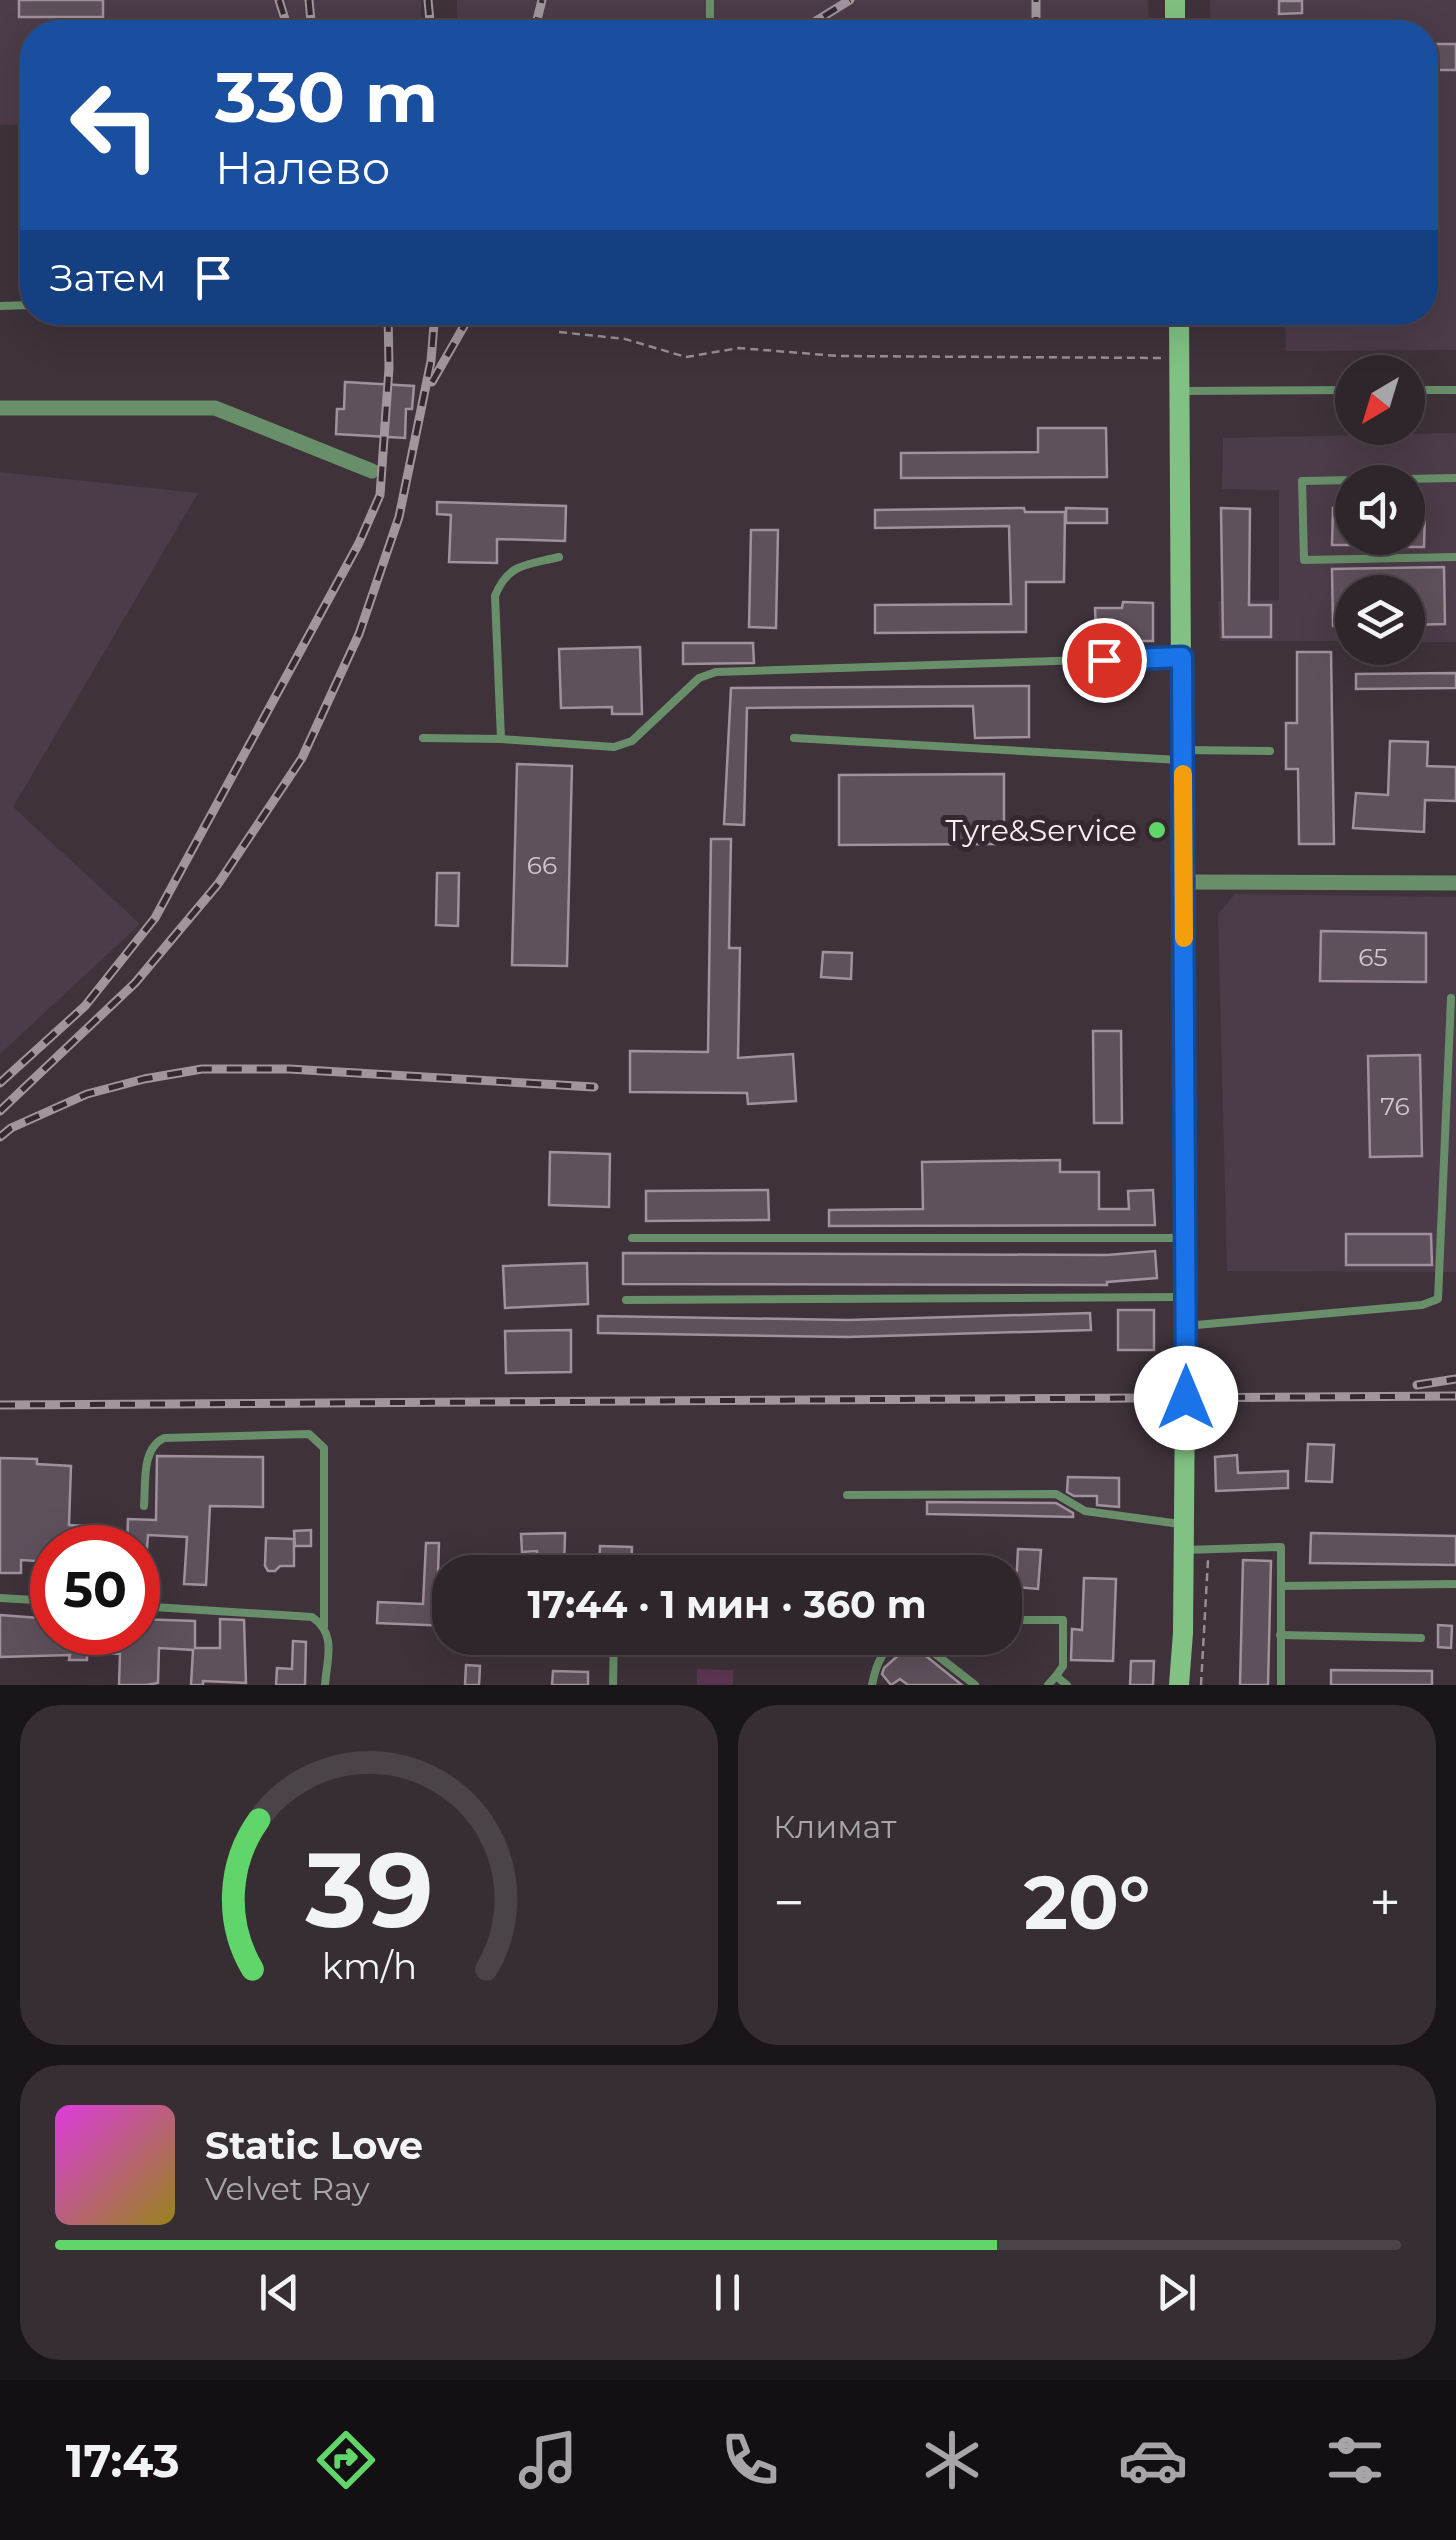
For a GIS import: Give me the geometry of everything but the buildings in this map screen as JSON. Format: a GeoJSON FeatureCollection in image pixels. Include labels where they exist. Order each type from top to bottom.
{"type":"FeatureCollection","features":[{"type":"Feature","properties":{"kind":"main road"},"geometry":{"type":"LineString","coordinates":[[1179,325],[1185,1238],[1184,1550],[1179,1685]]}},
{"type":"Feature","properties":{"kind":"street"},"geometry":{"type":"LineString","coordinates":[[0,408],[215,408],[372,471]]}},
{"type":"Feature","properties":{"kind":"street"},"geometry":{"type":"LineString","coordinates":[[1184,882],[1456,883]]}},
{"type":"Feature","properties":{"kind":"lane"},"geometry":{"type":"LineString","coordinates":[[1181,391],[1335,390]]}},
{"type":"Feature","properties":{"kind":"lane"},"geometry":{"type":"LineString","coordinates":[[1425,390],[1456,390]]}},
{"type":"Feature","properties":{"kind":"lane"},"geometry":{"type":"LineString","coordinates":[[1456,478],[1302,480],[1304,560],[1456,557]]}},
{"type":"Feature","properties":{"kind":"lane"},"geometry":{"type":"LineString","coordinates":[[501,739],[495,596],[502,578],[515,568],[558,557]]}},
{"type":"Feature","properties":{"kind":"lane"},"geometry":{"type":"LineString","coordinates":[[423,738],[614,747],[632,740],[699,678],[716,672],[1182,657]]}},
{"type":"Feature","properties":{"kind":"lane"},"geometry":{"type":"LineString","coordinates":[[794,738],[1183,755],[1270,751]]}},
{"type":"Feature","properties":{"kind":"lane"},"geometry":{"type":"LineString","coordinates":[[1185,1326],[1422,1305],[1438,1299],[1451,998]]}},
{"type":"Feature","properties":{"kind":"lane"},"geometry":{"type":"LineString","coordinates":[[632,1238],[1185,1238]]}},
{"type":"Feature","properties":{"kind":"lane"},"geometry":{"type":"LineString","coordinates":[[626,1300],[1185,1298]]}},
{"type":"Feature","properties":{"kind":"lane"},"geometry":{"type":"LineString","coordinates":[[144,1506],[149,1451],[164,1438],[308,1434],[317,1440],[324,1448],[324,1626],[329,1640],[325,1685]]}},
{"type":"Feature","properties":{"kind":"lane"},"geometry":{"type":"LineString","coordinates":[[847,1495],[1056,1494],[1085,1510],[1184,1524]]}},
{"type":"Feature","properties":{"kind":"lane"},"geometry":{"type":"LineString","coordinates":[[1184,1550],[1280,1547],[1281,1685]]}},
{"type":"Feature","properties":{"kind":"lane"},"geometry":{"type":"LineString","coordinates":[[1281,1586],[1456,1584]]}},
{"type":"Feature","properties":{"kind":"lane"},"geometry":{"type":"LineString","coordinates":[[0,1598],[30,1600]]}},
{"type":"Feature","properties":{"kind":"lane"},"geometry":{"type":"LineString","coordinates":[[160,1607],[312,1617],[324,1626]]}},
{"type":"Feature","properties":{"kind":"lane"},"geometry":{"type":"LineString","coordinates":[[1022,1620],[1063,1620],[1063,1666],[1048,1685]]}},
{"type":"Feature","properties":{"kind":"lane"},"geometry":{"type":"LineString","coordinates":[[1280,1635],[1421,1638]]}},
{"type":"Feature","properties":{"kind":"lane"},"geometry":{"type":"LineString","coordinates":[[613,1685],[614,1655]]}},
{"type":"Feature","properties":{"kind":"lane"},"geometry":{"type":"LineString","coordinates":[[872,1685],[883,1655]]}},
{"type":"Feature","properties":{"kind":"lane"},"geometry":{"type":"LineString","coordinates":[[937,1655],[975,1685]]}},
{"type":"Feature","properties":{"kind":"lane"},"geometry":{"type":"LineString","coordinates":[[1056,1676],[1067,1685]]}},
{"type":"Feature","properties":{"kind":"path"},"geometry":{"type":"LineString","coordinates":[[559,332],[625,339],[686,357],[738,348],[838,356],[1179,358]]}},
{"type":"Feature","properties":{"kind":"path"},"geometry":{"type":"LineString","coordinates":[[1201,1685],[1208,1549]]}},
{"type":"Feature","properties":{"kind":"shaded area"},"geometry":{"type":"Polygon","coordinates":[[[0,0],[421,0],[421,20],[20,20],[20,124],[0,125],[0,0]]]}},
{"type":"Feature","properties":{"kind":"shaded area"},"geometry":{"type":"Polygon","coordinates":[[[457,0],[1148,0],[1149,20],[457,20],[457,0]]]}},
{"type":"Feature","properties":{"kind":"shaded area"},"geometry":{"type":"Polygon","coordinates":[[[1210,0],[1456,0],[1456,350],[1286,351],[1285,325],[1438,325],[1438,20],[1210,20],[1210,0]]]}},
{"type":"Feature","properties":{"kind":"shaded area"},"geometry":{"type":"Polygon","coordinates":[[[1456,433],[1456,642],[1425,642],[1425,575],[1335,575],[1335,641],[1219,641],[1218,601],[1279,600],[1279,490],[1222,489],[1223,438],[1335,436],[1335,445],[1425,445],[1425,434],[1456,433]]]}},
{"type":"Feature","properties":{"kind":"shaded area"},"geometry":{"type":"Polygon","coordinates":[[[0,472],[198,493],[13,807],[140,924],[0,1054],[0,472]]]}},
{"type":"Feature","properties":{"kind":"shaded area"},"geometry":{"type":"Polygon","coordinates":[[[1235,894],[1456,897],[1456,1272],[1227,1271],[1218,914],[1235,894]]]}},
{"type":"Feature","properties":{"kind":"shaded area"},"geometry":{"type":"Polygon","coordinates":[[[697,1669],[733,1670],[733,1685],[697,1685],[697,1669]]]}},
{"type":"Feature","properties":{"kind":"railway"},"geometry":{"type":"LineString","coordinates":[[279,0],[285,20]]}},
{"type":"Feature","properties":{"kind":"railway"},"geometry":{"type":"LineString","coordinates":[[309,0],[311,20]]}},
{"type":"Feature","properties":{"kind":"railway"},"geometry":{"type":"LineString","coordinates":[[428,0],[430,20]]}},
{"type":"Feature","properties":{"kind":"railway"},"geometry":{"type":"LineString","coordinates":[[537,20],[542,0]]}},
{"type":"Feature","properties":{"kind":"railway"},"geometry":{"type":"LineString","coordinates":[[818,20],[850,0]]}},
{"type":"Feature","properties":{"kind":"railway"},"geometry":{"type":"LineString","coordinates":[[1036,0],[1036,20]]}},
{"type":"Feature","properties":{"kind":"railway"},"geometry":{"type":"LineString","coordinates":[[0,1083],[85,1006],[155,918],[359,543],[380,495],[388,325]]}},
{"type":"Feature","properties":{"kind":"railway"},"geometry":{"type":"LineString","coordinates":[[0,1111],[135,983],[218,884],[302,758],[359,634],[399,517],[431,361],[434,325]]}},
{"type":"Feature","properties":{"kind":"railway"},"geometry":{"type":"LineString","coordinates":[[432,382],[465,325]]}},
{"type":"Feature","properties":{"kind":"railway"},"geometry":{"type":"LineString","coordinates":[[0,1137],[11,1128],[87,1094],[202,1069],[289,1069],[594,1087]]}},
{"type":"Feature","properties":{"kind":"railway"},"geometry":{"type":"LineString","coordinates":[[1417,1385],[1456,1379]]}},
{"type":"Feature","properties":{"kind":"railway"},"geometry":{"type":"LineString","coordinates":[[0,1405],[1456,1396]]}},
{"type":"Feature","properties":{"kind":"slow traffic"},"geometry":{"type":"LineString","coordinates":[[1183,774],[1184,938]]}},
{"type":"Feature","properties":{"kind":"place","name":"Tyre&Service"},"geometry":{"type":"Point","coordinates":[1157,830]}},
{"type":"Feature","properties":{"kind":"route"},"geometry":{"type":"LineString","coordinates":[[1104,660],[1182,657],[1186,1398]]}}]}
